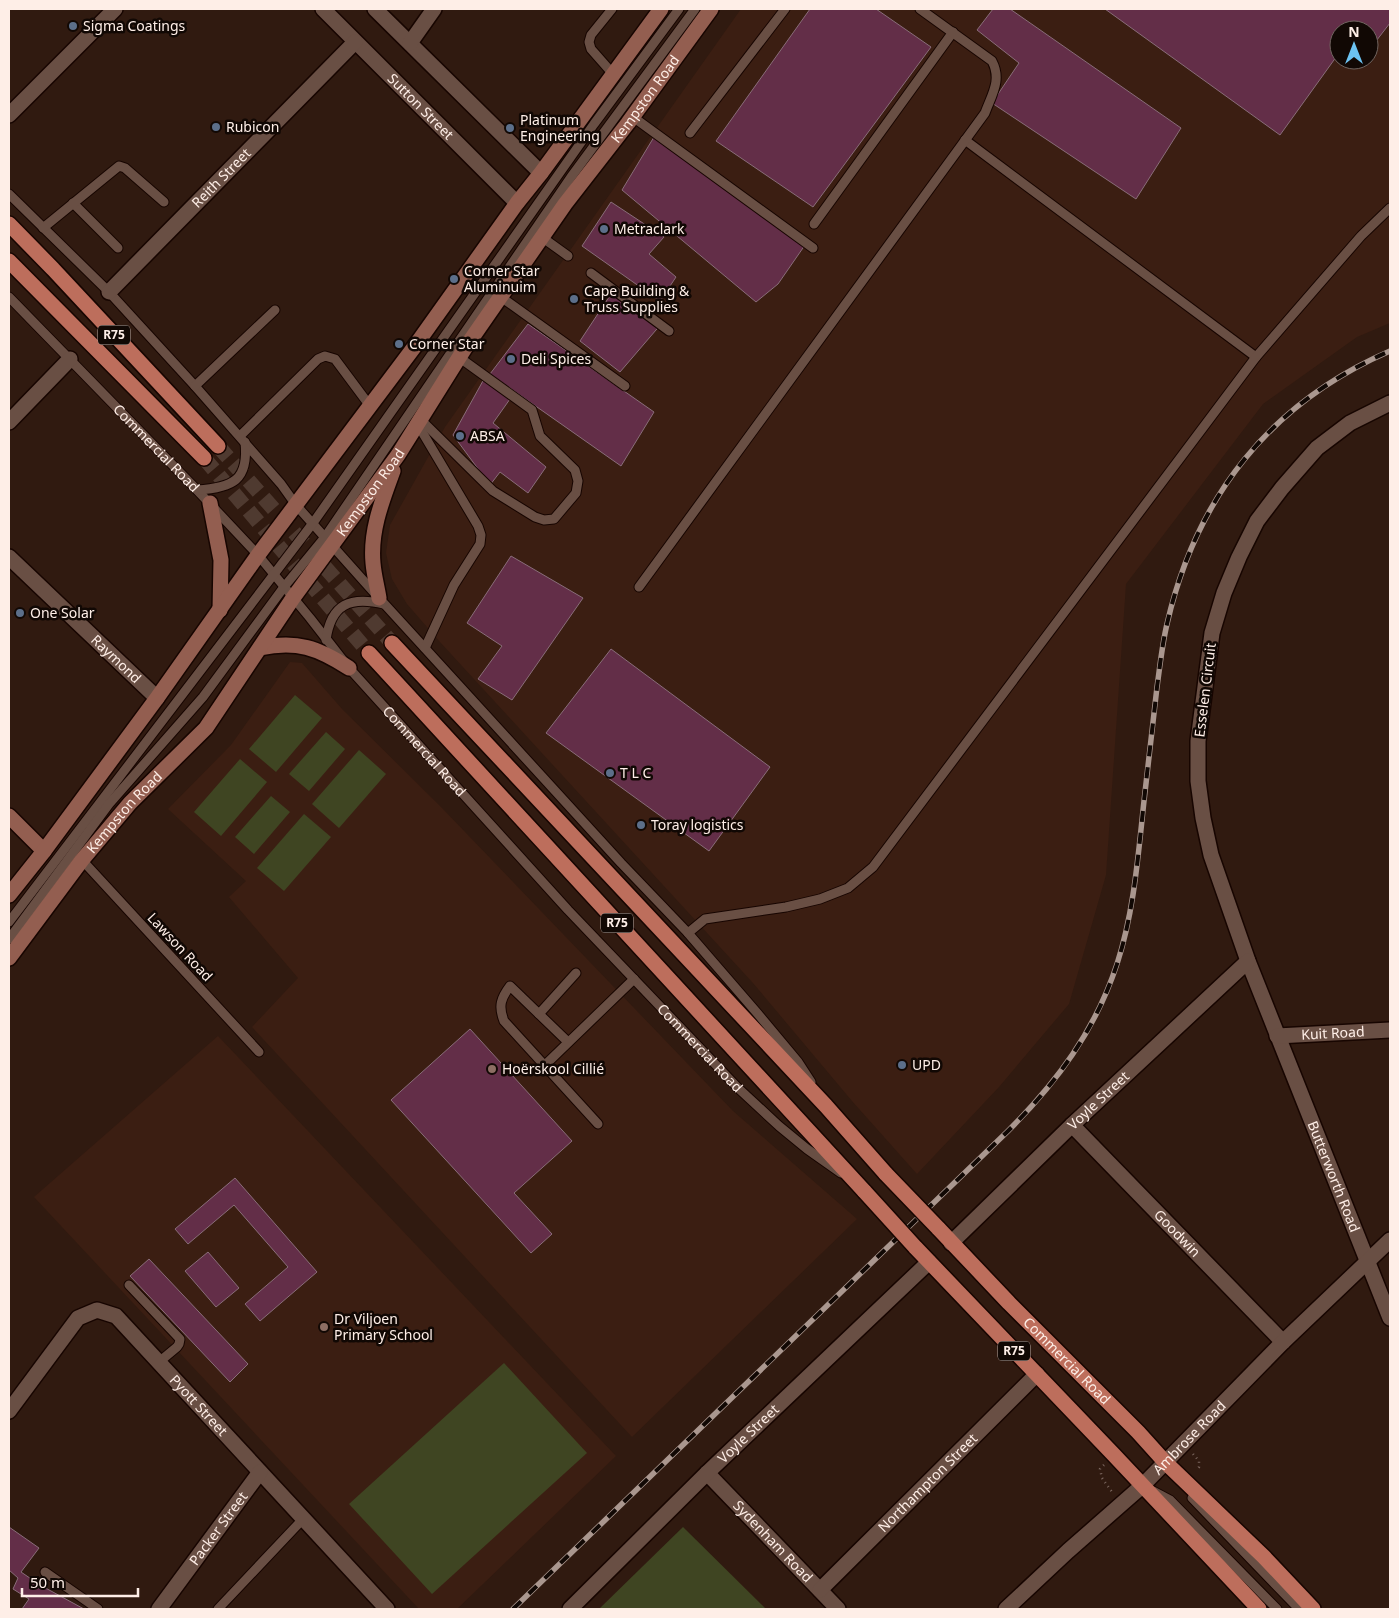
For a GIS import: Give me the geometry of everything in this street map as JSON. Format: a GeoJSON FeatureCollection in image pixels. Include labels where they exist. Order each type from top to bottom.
{"type":"FeatureCollection","features":[{"type":"Feature","properties":{"kind":"main road"},"geometry":{"type":"LineString","coordinates":[[9,896],[157,698],[258,555],[541,173],[658,9]]}},
{"type":"Feature","properties":{"kind":"main road","name":"Kempston Road"},"geometry":{"type":"LineString","coordinates":[[9,958],[82,860],[130,803],[206,728],[260,648],[288,593],[398,456],[460,358],[566,204],[633,117],[711,9]]}},
{"type":"Feature","properties":{"kind":"main road","name":"R75"},"geometry":{"type":"LineString","coordinates":[[9,224],[218,446]]}},
{"type":"Feature","properties":{"kind":"main road","name":"Commercial Road"},"geometry":{"type":"LineString","coordinates":[[9,261],[204,458]]}},
{"type":"Feature","properties":{"kind":"main road"},"geometry":{"type":"LineString","coordinates":[[382,601],[373,564],[372,548],[376,523],[398,456]]}},
{"type":"Feature","properties":{"kind":"main road"},"geometry":{"type":"LineString","coordinates":[[210,503],[221,560],[220,610]]}},
{"type":"Feature","properties":{"kind":"main road","name":"Commercial Road"},"geometry":{"type":"LineString","coordinates":[[392,643],[826,1106],[886,1174],[951,1243],[1138,1432],[1165,1462],[1264,1557],[1313,1609]]}},
{"type":"Feature","properties":{"kind":"main road"},"geometry":{"type":"LineString","coordinates":[[260,648],[282,644],[303,646],[327,654],[349,668]]}},
{"type":"Feature","properties":{"kind":"main road","name":"Commercial Road"},"geometry":{"type":"LineString","coordinates":[[369,653],[915,1247],[1259,1609]]}},
{"type":"Feature","properties":{"kind":"main road"},"geometry":{"type":"LineString","coordinates":[[9,816],[44,851]]}},
{"type":"Feature","properties":{"kind":"street"},"geometry":{"type":"LineString","coordinates":[[9,115],[115,9]]}},
{"type":"Feature","properties":{"kind":"street","name":"Sutton Street"},"geometry":{"type":"LineString","coordinates":[[323,9],[517,203]]}},
{"type":"Feature","properties":{"kind":"street"},"geometry":{"type":"LineString","coordinates":[[375,9],[541,173]]}},
{"type":"Feature","properties":{"kind":"street"},"geometry":{"type":"LineString","coordinates":[[410,43],[434,9]]}},
{"type":"Feature","properties":{"kind":"street","name":"Reith Street"},"geometry":{"type":"LineString","coordinates":[[109,292],[355,42]]}},
{"type":"Feature","properties":{"kind":"street"},"geometry":{"type":"LineString","coordinates":[[9,422],[70,359]]}},
{"type":"Feature","properties":{"kind":"street","name":"Esselen Circuit"},"geometry":{"type":"LineString","coordinates":[[1277,1036],[1248,961],[1211,855],[1203,818],[1198,781],[1198,741],[1212,633],[1224,593],[1239,557],[1257,521],[1282,488],[1317,448],[1350,423],[1390,403]]}},
{"type":"Feature","properties":{"kind":"street","name":"Raymond"},"geometry":{"type":"LineString","coordinates":[[9,557],[157,698]]}},
{"type":"Feature","properties":{"kind":"street","name":"Voyle Street"},"geometry":{"type":"LineString","coordinates":[[951,1243],[1072,1125],[1248,961]]}},
{"type":"Feature","properties":{"kind":"street","name":"Kuit Road"},"geometry":{"type":"LineString","coordinates":[[1277,1036],[1390,1030]]}},
{"type":"Feature","properties":{"kind":"street","name":"Butterworth Road"},"geometry":{"type":"LineString","coordinates":[[1277,1036],[1390,1318]]}},
{"type":"Feature","properties":{"kind":"street","name":"Goodwin"},"geometry":{"type":"LineString","coordinates":[[1072,1125],[1283,1342]]}},
{"type":"Feature","properties":{"kind":"street"},"geometry":{"type":"LineString","coordinates":[[1369,1262],[1390,1240]]}},
{"type":"Feature","properties":{"kind":"street","name":"Voyle Street"},"geometry":{"type":"LineString","coordinates":[[570,1609],[707,1473],[930,1262]]}},
{"type":"Feature","properties":{"kind":"street","name":"Ambrose Road"},"geometry":{"type":"LineString","coordinates":[[1006,1609],[1142,1486],[1283,1342],[1369,1262]]}},
{"type":"Feature","properties":{"kind":"street","name":"Pyott Street"},"geometry":{"type":"LineString","coordinates":[[9,1411],[78,1318],[97,1310],[116,1316],[387,1609]]}},
{"type":"Feature","properties":{"kind":"street","name":"Northampton Street"},"geometry":{"type":"LineString","coordinates":[[820,1590],[1037,1374]]}},
{"type":"Feature","properties":{"kind":"street","name":"Packer Street"},"geometry":{"type":"LineString","coordinates":[[159,1609],[260,1472]]}},
{"type":"Feature","properties":{"kind":"street","name":"Sydenham Road"},"geometry":{"type":"LineString","coordinates":[[707,1473],[838,1609]]}},
{"type":"Feature","properties":{"kind":"lane"},"geometry":{"type":"LineString","coordinates":[[612,9],[591,35],[588,42],[591,49],[613,74]]}},
{"type":"Feature","properties":{"kind":"lane"},"geometry":{"type":"LineString","coordinates":[[9,922],[313,524],[594,124],[679,9]]}},
{"type":"Feature","properties":{"kind":"lane"},"geometry":{"type":"LineString","coordinates":[[329,541],[571,177],[695,9]]}},
{"type":"Feature","properties":{"kind":"lane"},"geometry":{"type":"LineString","coordinates":[[690,133],[785,9]]}},
{"type":"Feature","properties":{"kind":"lane"},"geometry":{"type":"LineString","coordinates":[[639,587],[985,113],[997,80],[997,71],[992,62],[920,9]]}},
{"type":"Feature","properties":{"kind":"lane"},"geometry":{"type":"LineString","coordinates":[[814,224],[952,32]]}},
{"type":"Feature","properties":{"kind":"lane"},"geometry":{"type":"LineString","coordinates":[[633,117],[813,248]]}},
{"type":"Feature","properties":{"kind":"lane"},"geometry":{"type":"LineString","coordinates":[[965,140],[1256,357]]}},
{"type":"Feature","properties":{"kind":"lane"},"geometry":{"type":"LineString","coordinates":[[44,228],[119,166],[125,168],[164,202]]}},
{"type":"Feature","properties":{"kind":"lane","name":"Commercial Road"},"geometry":{"type":"LineString","coordinates":[[9,194],[109,292],[242,439],[281,484],[296,505],[382,601],[688,934],[798,1062],[826,1106]]}},
{"type":"Feature","properties":{"kind":"lane"},"geometry":{"type":"LineString","coordinates":[[73,203],[118,248]]}},
{"type":"Feature","properties":{"kind":"lane"},"geometry":{"type":"LineString","coordinates":[[688,934],[705,919],[786,907],[820,899],[848,888],[872,867],[1256,357],[1361,236],[1390,208]]}},
{"type":"Feature","properties":{"kind":"lane"},"geometry":{"type":"LineString","coordinates":[[543,238],[568,256]]}},
{"type":"Feature","properties":{"kind":"lane"},"geometry":{"type":"LineString","coordinates":[[591,273],[669,331]]}},
{"type":"Feature","properties":{"kind":"lane","name":"Commercial Road"},"geometry":{"type":"LineString","coordinates":[[9,297],[210,503],[258,555],[349,668],[561,903],[738,1088],[807,1149],[862,1189]]}},
{"type":"Feature","properties":{"kind":"lane"},"geometry":{"type":"LineString","coordinates":[[501,297],[625,386]]}},
{"type":"Feature","properties":{"kind":"lane"},"geometry":{"type":"LineString","coordinates":[[195,386],[275,310]]}},
{"type":"Feature","properties":{"kind":"lane"},"geometry":{"type":"LineString","coordinates":[[197,490],[218,488],[233,482],[239,476],[246,461],[242,439],[318,359],[325,356],[335,359],[370,406]]}},
{"type":"Feature","properties":{"kind":"lane"},"geometry":{"type":"LineString","coordinates":[[420,422],[493,491],[535,517],[544,520],[554,519],[576,493],[578,481],[575,470],[540,436],[532,410],[460,358]]}},
{"type":"Feature","properties":{"kind":"lane"},"geometry":{"type":"LineString","coordinates":[[420,422],[478,526],[481,535],[480,544],[454,585],[425,648]]}},
{"type":"Feature","properties":{"kind":"lane"},"geometry":{"type":"LineString","coordinates":[[9,939],[109,804],[203,698],[288,593]]}},
{"type":"Feature","properties":{"kind":"lane"},"geometry":{"type":"LineString","coordinates":[[326,640],[331,619],[343,605],[361,601],[382,601]]}},
{"type":"Feature","properties":{"kind":"lane","name":"Lawson Road"},"geometry":{"type":"LineString","coordinates":[[82,860],[259,1052]]}},
{"type":"Feature","properties":{"kind":"lane"},"geometry":{"type":"LineString","coordinates":[[539,1014],[576,973]]}},
{"type":"Feature","properties":{"kind":"lane"},"geometry":{"type":"LineString","coordinates":[[545,1065],[634,979]]}},
{"type":"Feature","properties":{"kind":"lane"},"geometry":{"type":"LineString","coordinates":[[568,1042],[510,986],[502,997],[500,1013],[504,1021],[598,1124]]}},
{"type":"Feature","properties":{"kind":"lane"},"geometry":{"type":"LineString","coordinates":[[130,1285],[180,1339],[180,1344],[159,1362]]}},
{"type":"Feature","properties":{"kind":"lane"},"geometry":{"type":"LineString","coordinates":[[1165,1462],[1184,1489],[1299,1609]]}},
{"type":"Feature","properties":{"kind":"lane"},"geometry":{"type":"LineString","coordinates":[[1142,1486],[1170,1500],[1277,1609]]}},
{"type":"Feature","properties":{"kind":"lane"},"geometry":{"type":"LineString","coordinates":[[218,1609],[303,1519]]}},
{"type":"Feature","properties":{"kind":"lane"},"geometry":{"type":"LineString","coordinates":[[45,1572],[98,1609]]}},
{"type":"Feature","properties":{"kind":"shaded area"},"geometry":{"type":"Polygon","coordinates":[[[741,9],[1390,9],[1390,323],[1357,337],[1263,404],[1126,584],[1106,875],[1069,1004],[999,1087],[917,1174],[852,1101],[753,983],[407,604],[392,579],[386,553],[390,525],[445,427],[741,9]]]}},
{"type":"Feature","properties":{"kind":"shaded area","name":"Hoërskool Cillié"},"geometry":{"type":"Polygon","coordinates":[[[290,662],[302,663],[342,709],[441,807],[733,1111],[857,1219],[632,1437],[252,1027],[298,978],[229,897],[246,881],[168,809],[231,745],[290,662]]]}},
{"type":"Feature","properties":{"kind":"shaded area","name":"Dr Viljoen Primary School"},"geometry":{"type":"Polygon","coordinates":[[[218,1036],[616,1456],[457,1609],[419,1609],[34,1197],[218,1036]]]}},
{"type":"Feature","properties":{"kind":"green space"},"geometry":{"type":"Polygon","coordinates":[[[295,695],[322,718],[276,772],[249,749],[295,695]]]}},
{"type":"Feature","properties":{"kind":"green space"},"geometry":{"type":"Polygon","coordinates":[[[326,732],[345,749],[309,791],[289,774],[326,732]]]}},
{"type":"Feature","properties":{"kind":"green space"},"geometry":{"type":"Polygon","coordinates":[[[359,750],[386,774],[339,828],[312,804],[359,750]]]}},
{"type":"Feature","properties":{"kind":"green space"},"geometry":{"type":"Polygon","coordinates":[[[240,759],[267,782],[221,836],[194,812],[240,759]]]}},
{"type":"Feature","properties":{"kind":"green space"},"geometry":{"type":"Polygon","coordinates":[[[271,796],[290,812],[254,854],[235,837],[271,796]]]}},
{"type":"Feature","properties":{"kind":"green space"},"geometry":{"type":"Polygon","coordinates":[[[304,814],[331,837],[284,891],[257,868],[304,814]]]}},
{"type":"Feature","properties":{"kind":"green space"},"geometry":{"type":"Polygon","coordinates":[[[504,1363],[587,1453],[432,1594],[349,1504],[504,1363]]]}},
{"type":"Feature","properties":{"kind":"green space"},"geometry":{"type":"Polygon","coordinates":[[[683,1527],[766,1609],[599,1609],[683,1527]]]}},
{"type":"Feature","properties":{"kind":"building"},"geometry":{"type":"Polygon","coordinates":[[[810,9],[876,9],[931,47],[813,207],[716,141],[810,9]]]}},
{"type":"Feature","properties":{"kind":"building"},"geometry":{"type":"Polygon","coordinates":[[[993,9],[1010,9],[1181,128],[1136,199],[992,103],[1019,63],[977,30],[993,9]]]}},
{"type":"Feature","properties":{"kind":"building"},"geometry":{"type":"Polygon","coordinates":[[[1105,9],[1390,9],[1390,23],[1379,37],[1379,20],[1329,20],[1329,67],[1280,135],[1105,9]]]}},
{"type":"Feature","properties":{"kind":"building"},"geometry":{"type":"Polygon","coordinates":[[[654,137],[805,245],[778,284],[756,302],[622,190],[654,137]]]}},
{"type":"Feature","properties":{"kind":"building"},"geometry":{"type":"Polygon","coordinates":[[[611,202],[664,237],[649,254],[676,277],[660,301],[582,246],[611,202]]]}},
{"type":"Feature","properties":{"kind":"building"},"geometry":{"type":"Polygon","coordinates":[[[611,294],[662,323],[620,372],[580,341],[611,294]]]}},
{"type":"Feature","properties":{"kind":"building"},"geometry":{"type":"Polygon","coordinates":[[[528,324],[654,412],[621,466],[490,374],[528,324]]]}},
{"type":"Feature","properties":{"kind":"building"},"geometry":{"type":"Polygon","coordinates":[[[484,379],[510,399],[493,423],[546,467],[528,493],[500,472],[490,485],[453,435],[484,379]]]}},
{"type":"Feature","properties":{"kind":"building"},"geometry":{"type":"Polygon","coordinates":[[[511,556],[583,598],[512,700],[478,679],[502,646],[467,623],[511,556]]]}},
{"type":"Feature","properties":{"kind":"building"},"geometry":{"type":"Polygon","coordinates":[[[611,649],[770,767],[709,851],[546,733],[611,649]]]}},
{"type":"Feature","properties":{"kind":"building"},"geometry":{"type":"Polygon","coordinates":[[[470,1029],[572,1141],[514,1193],[552,1234],[531,1253],[391,1100],[470,1029]]]}},
{"type":"Feature","properties":{"kind":"building"},"geometry":{"type":"Polygon","coordinates":[[[235,1178],[317,1272],[260,1321],[245,1304],[288,1267],[234,1205],[188,1244],[175,1229],[235,1178]]]}},
{"type":"Feature","properties":{"kind":"building"},"geometry":{"type":"Polygon","coordinates":[[[208,1252],[239,1288],[216,1307],[185,1271],[208,1252]]]}},
{"type":"Feature","properties":{"kind":"building"},"geometry":{"type":"Polygon","coordinates":[[[149,1259],[248,1364],[230,1382],[130,1276],[149,1259]]]}},
{"type":"Feature","properties":{"kind":"building"},"geometry":{"type":"Polygon","coordinates":[[[9,1527],[39,1548],[21,1572],[40,1585],[84,1609],[22,1609],[29,1599],[13,1589],[18,1578],[9,1570],[9,1527]]]}},
{"type":"Feature","properties":{"kind":"tunnel"},"geometry":{"type":"LineString","coordinates":[[218,446],[392,643]]}},
{"type":"Feature","properties":{"kind":"tunnel"},"geometry":{"type":"LineString","coordinates":[[204,458],[369,653]]}},
{"type":"Feature","properties":{"kind":"railway"},"geometry":{"type":"LineString","coordinates":[[513,1609],[1008,1131],[1043,1094],[1073,1054],[1098,1011],[1108,988],[1128,924],[1135,884],[1164,640],[1180,578],[1197,535],[1219,496],[1244,459],[1274,427],[1309,398],[1347,372],[1390,351]]}},
{"type":"Feature","properties":{"kind":"place","name":"Sigma Coatings"},"geometry":{"type":"Point","coordinates":[73,26]}},
{"type":"Feature","properties":{"kind":"place","name":"Rubicon"},"geometry":{"type":"Point","coordinates":[216,127]}},
{"type":"Feature","properties":{"kind":"place","name":"Platinum Engineering"},"geometry":{"type":"Point","coordinates":[510,128]}},
{"type":"Feature","properties":{"kind":"place","name":"Metraclark"},"geometry":{"type":"Point","coordinates":[604,229]}},
{"type":"Feature","properties":{"kind":"place","name":"Corner Star Aluminuim"},"geometry":{"type":"Point","coordinates":[454,279]}},
{"type":"Feature","properties":{"kind":"place","name":"Cape Building & Truss Supplies"},"geometry":{"type":"Point","coordinates":[574,299]}},
{"type":"Feature","properties":{"kind":"place","name":"Corner Star"},"geometry":{"type":"Point","coordinates":[399,344]}},
{"type":"Feature","properties":{"kind":"place","name":"Deli Spices"},"geometry":{"type":"Point","coordinates":[511,359]}},
{"type":"Feature","properties":{"kind":"place","name":"ABSA"},"geometry":{"type":"Point","coordinates":[460,436]}},
{"type":"Feature","properties":{"kind":"place","name":"One Solar"},"geometry":{"type":"Point","coordinates":[20,613]}},
{"type":"Feature","properties":{"kind":"place","name":"T L C"},"geometry":{"type":"Point","coordinates":[610,773]}},
{"type":"Feature","properties":{"kind":"place","name":"Toray logistics"},"geometry":{"type":"Point","coordinates":[641,825]}},
{"type":"Feature","properties":{"kind":"place","name":"UPD"},"geometry":{"type":"Point","coordinates":[902,1065]}},
{"type":"Feature","properties":{"kind":"place","name":"Hoërskool Cillié"},"geometry":{"type":"Point","coordinates":[492,1069]}},
{"type":"Feature","properties":{"kind":"place","name":"Dr Viljoen Primary School"},"geometry":{"type":"Point","coordinates":[324,1327]}}]}
